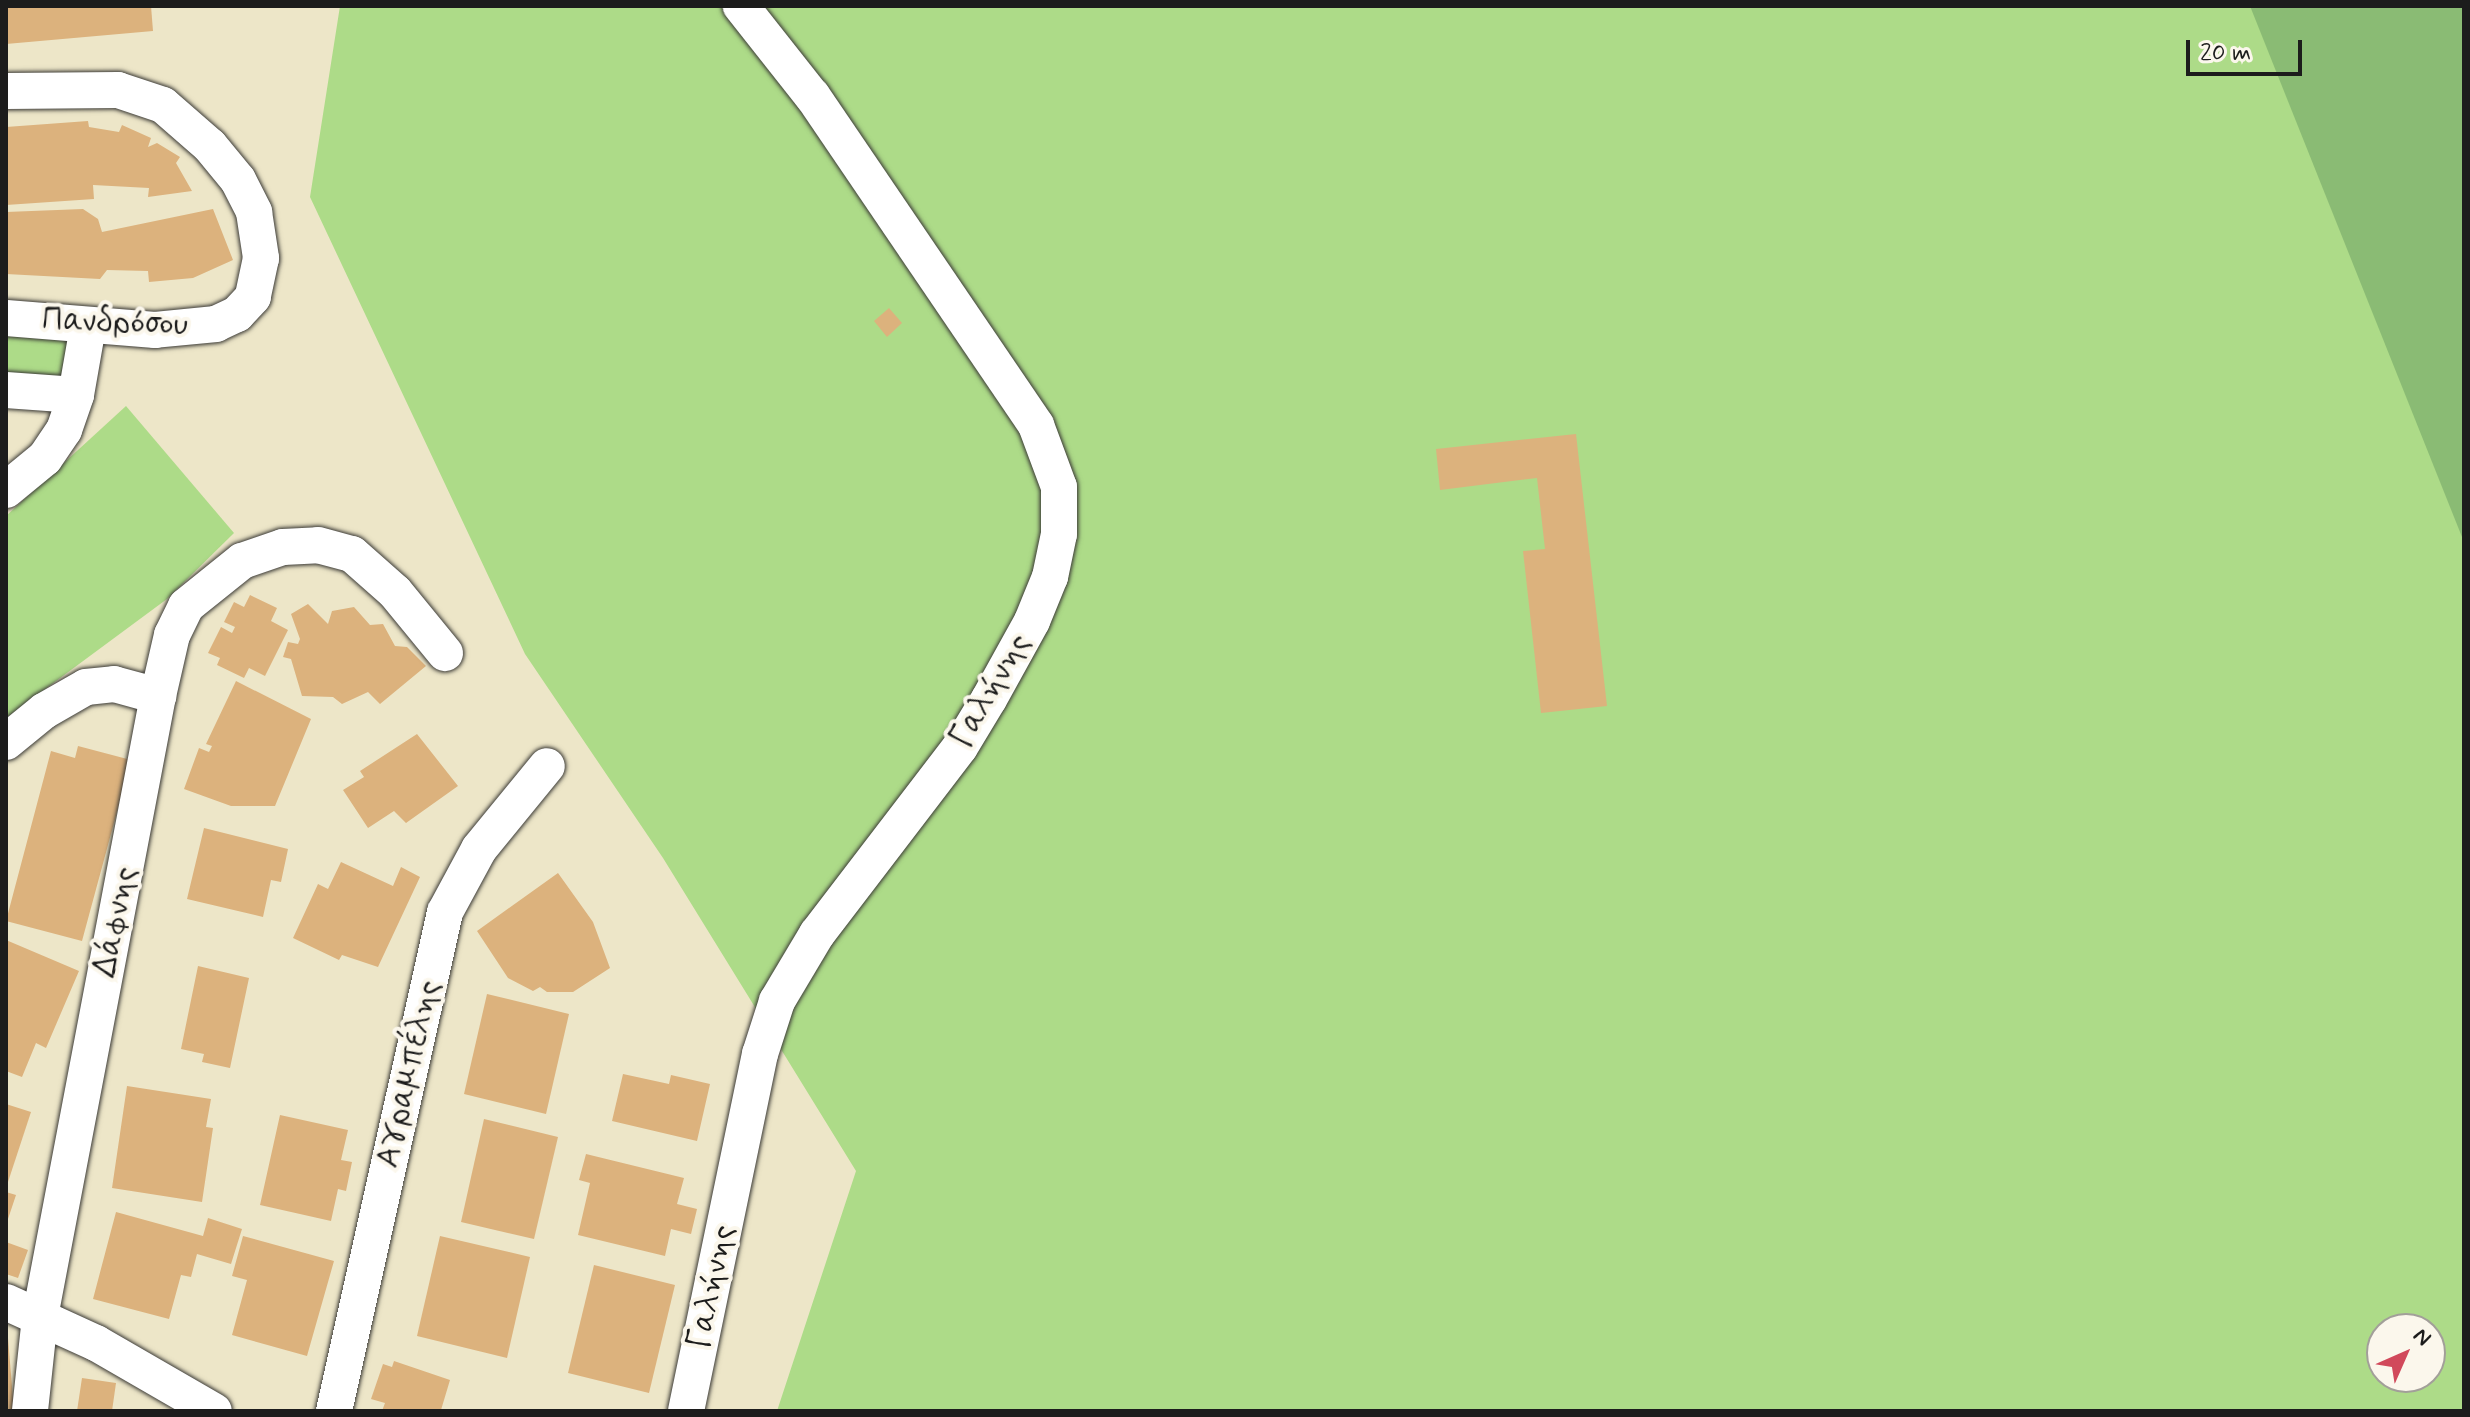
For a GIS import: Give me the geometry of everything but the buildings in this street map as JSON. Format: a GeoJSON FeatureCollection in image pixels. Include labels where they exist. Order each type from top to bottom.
{"type":"FeatureCollection","features":[{"type":"Feature","properties":{"kind":"street","name":"Γαλήνης"},"geometry":{"type":"LineString","coordinates":[[686,1411],[773,1011],[817,934],[960,747],[989,699],[1041,599],[1059,534],[1059,487],[1036,425],[812,96],[741,6]]}},
{"type":"Feature","properties":{"kind":"street","name":"Πανδρόσου"},"geometry":{"type":"LineString","coordinates":[[6,91],[118,90],[163,105],[204,139],[238,180],[250,201],[259,242],[258,287],[247,305],[224,322],[169,329],[88,326],[6,318]]}},
{"type":"Feature","properties":{"kind":"street"},"geometry":{"type":"LineString","coordinates":[[6,490],[53,448],[76,395],[88,326]]}},
{"type":"Feature","properties":{"kind":"street"},"geometry":{"type":"LineString","coordinates":[[6,390],[76,395]]}},
{"type":"Feature","properties":{"kind":"street","name":"Δάφνης"},"geometry":{"type":"LineString","coordinates":[[30,1411],[40,1317],[158,696],[172,635],[186,606],[242,561],[283,547],[318,545],[352,554],[395,592],[445,653]]}},
{"type":"Feature","properties":{"kind":"street"},"geometry":{"type":"LineString","coordinates":[[6,742],[50,706],[86,687],[114,684],[158,696]]}},
{"type":"Feature","properties":{"kind":"street","name":"Αγραμπέλης"},"geometry":{"type":"LineString","coordinates":[[334,1411],[445,912],[479,849],[547,766]]}},
{"type":"Feature","properties":{"kind":"street"},"geometry":{"type":"LineString","coordinates":[[6,1302],[40,1317],[214,1411]]}},
{"type":"Feature","properties":{"kind":"green space"},"geometry":{"type":"Polygon","coordinates":[[[340,6],[2464,6],[2464,1411],[777,1411],[856,1171],[663,858],[525,654],[310,197],[340,6]]]}},
{"type":"Feature","properties":{"kind":"green space"},"geometry":{"type":"Polygon","coordinates":[[[2250,6],[2464,6],[2464,542],[2250,6]]]}},
{"type":"Feature","properties":{"kind":"green space"},"geometry":{"type":"Polygon","coordinates":[[[6,336],[69,341],[63,385],[6,379],[6,336]]]}},
{"type":"Feature","properties":{"kind":"green space"},"geometry":{"type":"Polygon","coordinates":[[[126,406],[234,533],[167,599],[6,718],[6,516],[126,406]]]}}]}
